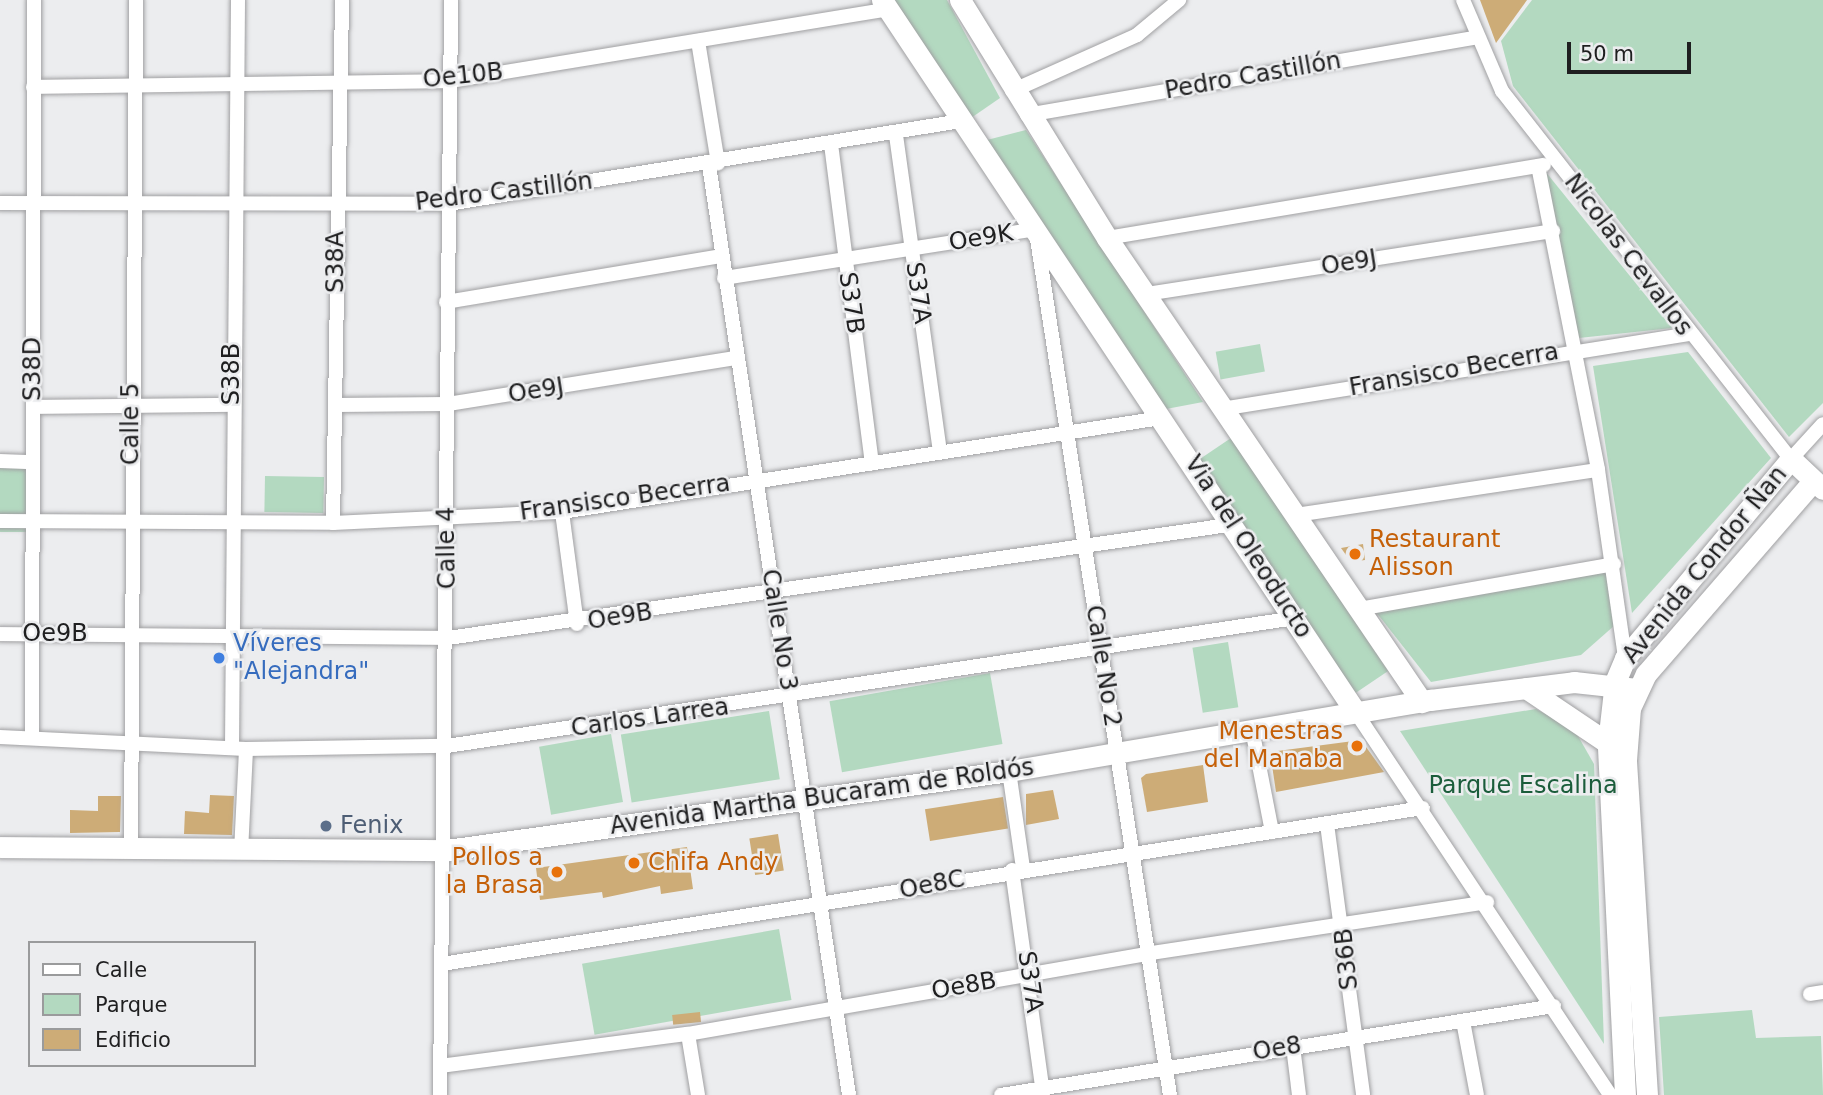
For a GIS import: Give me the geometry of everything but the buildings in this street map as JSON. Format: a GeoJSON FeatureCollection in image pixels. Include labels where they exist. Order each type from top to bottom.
{"type":"FeatureCollection","features":[{"type":"Feature","properties":{"kind":"street","name":"S38D"},"geometry":{"type":"LineString","coordinates":[[32,738],[34,0]]}},
{"type":"Feature","properties":{"kind":"street","name":"Calle 5"},"geometry":{"type":"LineString","coordinates":[[131,849],[131,203],[136,0]]}},
{"type":"Feature","properties":{"kind":"street","name":"S38B"},"geometry":{"type":"LineString","coordinates":[[238,0],[234,84],[231,405],[232,635],[239,748],[241,852]]}},
{"type":"Feature","properties":{"kind":"street","name":"S38A"},"geometry":{"type":"LineString","coordinates":[[333,523],[336,205],[342,0]]}},
{"type":"Feature","properties":{"kind":"street","name":"Calle 4"},"geometry":{"type":"LineString","coordinates":[[440,1095],[447,850],[446,302],[451,0]]}},
{"type":"Feature","properties":{"kind":"street"},"geometry":{"type":"LineString","coordinates":[[960,0],[1012,91],[1107,238],[1422,702]]}},
{"type":"Feature","properties":{"kind":"street"},"geometry":{"type":"LineString","coordinates":[[1012,91],[1137,35],[1179,0]]}},
{"type":"Feature","properties":{"kind":"street","name":"Nicolas Cevallos"},"geometry":{"type":"LineString","coordinates":[[1463,0],[1502,91],[1688,334],[1791,459],[1819,480]]}},
{"type":"Feature","properties":{"kind":"street","name":"Oe10B"},"geometry":{"type":"LineString","coordinates":[[33,87],[450,81],[698,41],[885,4]]}},
{"type":"Feature","properties":{"kind":"street","name":"Via del Oleoducto"},"geometry":{"type":"LineString","coordinates":[[885,4],[1034,234],[1235,524],[1355,711],[1487,902],[1610,1095]]}},
{"type":"Feature","properties":{"kind":"street","name":"Pedro Castillón"},"geometry":{"type":"LineString","coordinates":[[1027,115],[1478,37]]}},
{"type":"Feature","properties":{"kind":"street","name":"Calle No 3"},"geometry":{"type":"LineString","coordinates":[[698,41],[735,358],[807,800],[849,1095]]}},
{"type":"Feature","properties":{"kind":"street","name":"Pedro Castillón"},"geometry":{"type":"LineString","coordinates":[[0,203],[448,204],[896,135],[961,121]]}},
{"type":"Feature","properties":{"kind":"street","name":"S37A"},"geometry":{"type":"LineString","coordinates":[[896,135],[940,451]]}},
{"type":"Feature","properties":{"kind":"street","name":"S37B"},"geometry":{"type":"LineString","coordinates":[[831,144],[872,463]]}},
{"type":"Feature","properties":{"kind":"street"},"geometry":{"type":"LineString","coordinates":[[1107,238],[1558,162]]}},
{"type":"Feature","properties":{"kind":"street"},"geometry":{"type":"LineString","coordinates":[[1538,166],[1553,231],[1598,470],[1614,564],[1625,658]]}},
{"type":"Feature","properties":{"kind":"street","name":"Oe9J"},"geometry":{"type":"LineString","coordinates":[[1146,294],[1553,231]]}},
{"type":"Feature","properties":{"kind":"street","name":"Oe9K"},"geometry":{"type":"LineString","coordinates":[[724,278],[912,249],[1034,234]]}},
{"type":"Feature","properties":{"kind":"street","name":"Calle No 2"},"geometry":{"type":"LineString","coordinates":[[1034,234],[1063,433],[1151,953],[1170,1095]]}},
{"type":"Feature","properties":{"kind":"street"},"geometry":{"type":"LineString","coordinates":[[446,302],[721,256]]}},
{"type":"Feature","properties":{"kind":"street","name":"Fransisco Becerra"},"geometry":{"type":"LineString","coordinates":[[1221,409],[1575,350],[1688,334]]}},
{"type":"Feature","properties":{"kind":"street","name":"Oe9J"},"geometry":{"type":"LineString","coordinates":[[335,405],[448,404],[735,358]]}},
{"type":"Feature","properties":{"kind":"street"},"geometry":{"type":"LineString","coordinates":[[33,407],[231,405]]}},
{"type":"Feature","properties":{"kind":"street","name":"Fransisco Becerra"},"geometry":{"type":"LineString","coordinates":[[0,521],[232,525],[562,512],[1161,418]]}},
{"type":"Feature","properties":{"kind":"street","name":"Avenida Condor Ñan"},"geometry":{"type":"LineString","coordinates":[[1625,1095],[1608,743],[1615,682],[1625,658],[1823,424]]}},
{"type":"Feature","properties":{"kind":"street"},"geometry":{"type":"LineString","coordinates":[[0,461],[33,462]]}},
{"type":"Feature","properties":{"kind":"street"},"geometry":{"type":"LineString","coordinates":[[1296,515],[1598,470]]}},
{"type":"Feature","properties":{"kind":"street","name":"Avenida Condor Ñan"},"geometry":{"type":"LineString","coordinates":[[1647,1095],[1626,760],[1637,689],[1819,480]]}},
{"type":"Feature","properties":{"kind":"street"},"geometry":{"type":"LineString","coordinates":[[562,512],[577,624]]}},
{"type":"Feature","properties":{"kind":"street","name":"Oe9B"},"geometry":{"type":"LineString","coordinates":[[0,634],[448,638],[577,624],[1083,543],[1235,524]]}},
{"type":"Feature","properties":{"kind":"street"},"geometry":{"type":"LineString","coordinates":[[1359,608],[1614,564]]}},
{"type":"Feature","properties":{"kind":"street","name":"Carlos Larrea"},"geometry":{"type":"LineString","coordinates":[[0,737],[132,739],[239,748],[447,746],[1101,652],[1295,618]]}},
{"type":"Feature","properties":{"kind":"street","name":"Avenida Martha Bucaram de Roldós"},"geometry":{"type":"LineString","coordinates":[[0,847],[241,852],[447,850],[1009,771],[1355,711],[1526,688],[1615,682],[1637,689]]}},
{"type":"Feature","properties":{"kind":"street"},"geometry":{"type":"LineString","coordinates":[[1526,688],[1608,743]]}},
{"type":"Feature","properties":{"kind":"street"},"geometry":{"type":"LineString","coordinates":[[1252,729],[1272,832]]}},
{"type":"Feature","properties":{"kind":"street","name":"S37A"},"geometry":{"type":"LineString","coordinates":[[1009,771],[1017,869],[1043,1091]]}},
{"type":"Feature","properties":{"kind":"street","name":"Oe8C"},"geometry":{"type":"LineString","coordinates":[[442,964],[821,906],[1017,869],[1133,854],[1423,808]]}},
{"type":"Feature","properties":{"kind":"street","name":"S36B"},"geometry":{"type":"LineString","coordinates":[[1327,824],[1343,925],[1363,1095]]}},
{"type":"Feature","properties":{"kind":"street","name":"Oe8B"},"geometry":{"type":"LineString","coordinates":[[440,1066],[688,1034],[1151,953],[1487,902]]}},
{"type":"Feature","properties":{"kind":"street","name":"Oe8"},"geometry":{"type":"LineString","coordinates":[[1001,1095],[1043,1091],[1293,1046],[1554,1006]]}},
{"type":"Feature","properties":{"kind":"street"},"geometry":{"type":"LineString","coordinates":[[1463,1021],[1477,1095]]}},
{"type":"Feature","properties":{"kind":"street"},"geometry":{"type":"LineString","coordinates":[[688,1034],[698,1095]]}},
{"type":"Feature","properties":{"kind":"street"},"geometry":{"type":"LineString","coordinates":[[1293,1046],[1299,1095]]}},
{"type":"Feature","properties":{"kind":"green space"},"geometry":{"type":"Polygon","coordinates":[[[892,0],[947,0],[1000,98],[971,118],[892,0]]]}},
{"type":"Feature","properties":{"kind":"green space"},"geometry":{"type":"Polygon","coordinates":[[[1532,0],[1823,0],[1823,403],[1789,437],[1513,86],[1501,41],[1532,0]]]}},
{"type":"Feature","properties":{"kind":"green space"},"geometry":{"type":"Polygon","coordinates":[[[1026,130],[1203,402],[1166,409],[983,141],[1026,130]]]}},
{"type":"Feature","properties":{"kind":"green space"},"geometry":{"type":"Polygon","coordinates":[[[1545,171],[1672,328],[1579,338],[1545,171]]]}},
{"type":"Feature","properties":{"kind":"green space"},"geometry":{"type":"Polygon","coordinates":[[[1260,344],[1265,372],[1221,379],[1216,352],[1260,344]]]}},
{"type":"Feature","properties":{"kind":"green space"},"geometry":{"type":"Polygon","coordinates":[[[1688,352],[1771,458],[1632,613],[1593,366],[1688,352]]]}},
{"type":"Feature","properties":{"kind":"green space"},"geometry":{"type":"Polygon","coordinates":[[[1231,438],[1388,671],[1353,694],[1196,461],[1231,438]]]}},
{"type":"Feature","properties":{"kind":"green space"},"geometry":{"type":"Polygon","coordinates":[[[0,467],[29,467],[29,532],[0,532],[0,467]]]}},
{"type":"Feature","properties":{"kind":"green space"},"geometry":{"type":"Polygon","coordinates":[[[265,476],[324,477],[323,513],[264,512],[265,476]]]}},
{"type":"Feature","properties":{"kind":"green space"},"geometry":{"type":"Polygon","coordinates":[[[1606,572],[1615,625],[1581,655],[1431,682],[1376,612],[1606,572]]]}},
{"type":"Feature","properties":{"kind":"green space"},"geometry":{"type":"Polygon","coordinates":[[[1228,642],[1238,707],[1203,713],[1192,648],[1228,642]]]}},
{"type":"Feature","properties":{"kind":"green space"},"geometry":{"type":"Polygon","coordinates":[[[990,673],[1003,744],[842,772],[829,701],[990,673]]]}},
{"type":"Feature","properties":{"kind":"green space","name":"Parque Escalina"},"geometry":{"type":"Polygon","coordinates":[[[1536,709],[1574,729],[1594,764],[1604,1044],[1400,731],[1536,709]]]}},
{"type":"Feature","properties":{"kind":"green space"},"geometry":{"type":"Polygon","coordinates":[[[769,711],[780,779],[632,803],[621,734],[769,711]]]}},
{"type":"Feature","properties":{"kind":"green space"},"geometry":{"type":"Polygon","coordinates":[[[611,734],[623,802],[551,815],[539,747],[611,734]]]}},
{"type":"Feature","properties":{"kind":"green space"},"geometry":{"type":"Polygon","coordinates":[[[779,929],[792,1000],[595,1035],[582,964],[779,929]]]}},
{"type":"Feature","properties":{"kind":"green space"},"geometry":{"type":"Polygon","coordinates":[[[1752,1010],[1756,1038],[1821,1036],[1823,1095],[1664,1095],[1659,1017],[1752,1010]]]}},
{"type":"Feature","properties":{"kind":"place","name":"Restaurant Alisson"},"geometry":{"type":"Point","coordinates":[1355,554]}},
{"type":"Feature","properties":{"kind":"place","name":"Víveres \"Alejandra\""},"geometry":{"type":"Point","coordinates":[219,658]}},
{"type":"Feature","properties":{"kind":"place","name":"Menestras del Manaba"},"geometry":{"type":"Point","coordinates":[1357,746]}},
{"type":"Feature","properties":{"kind":"place","name":"Fenix"},"geometry":{"type":"Point","coordinates":[326,826]}},
{"type":"Feature","properties":{"kind":"place","name":"Chifa Andy"},"geometry":{"type":"Point","coordinates":[634,863]}},
{"type":"Feature","properties":{"kind":"place","name":"Pollos a la Brasa"},"geometry":{"type":"Point","coordinates":[557,872]}}]}
